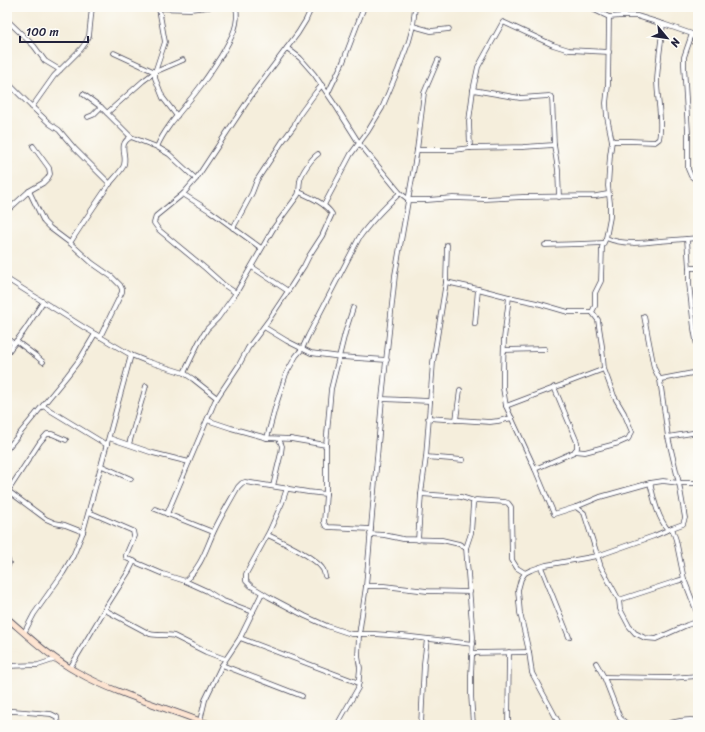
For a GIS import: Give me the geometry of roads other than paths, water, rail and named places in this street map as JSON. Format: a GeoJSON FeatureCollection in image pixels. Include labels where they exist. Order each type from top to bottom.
{"type":"FeatureCollection","features":[{"type":"Feature","properties":{"kind":"street"},"geometry":{"type":"LineString","coordinates":[[32,107],[48,83],[86,42],[89,36],[92,7]]}},
{"type":"Feature","properties":{"kind":"street"},"geometry":{"type":"LineString","coordinates":[[110,7],[159,9],[190,9],[209,7]]}},
{"type":"Feature","properties":{"kind":"street"},"geometry":{"type":"LineString","coordinates":[[157,147],[160,140],[177,116],[203,84],[228,44],[237,24],[236,7]]}},
{"type":"Feature","properties":{"kind":"street"},"geometry":{"type":"LineString","coordinates":[[236,293],[224,285],[159,230],[154,223],[156,216],[183,194],[196,179],[253,93],[306,20],[310,7]]}},
{"type":"Feature","properties":{"kind":"street"},"geometry":{"type":"LineString","coordinates":[[328,93],[343,62],[364,7]]}},
{"type":"Feature","properties":{"kind":"street"},"geometry":{"type":"LineString","coordinates":[[324,205],[351,154],[368,131],[382,108],[409,41],[413,26],[415,7]]}},
{"type":"Feature","properties":{"kind":"street"},"geometry":{"type":"LineString","coordinates":[[588,7],[609,17],[637,16],[698,36]]}},
{"type":"Feature","properties":{"kind":"street"},"geometry":{"type":"LineString","coordinates":[[159,9],[165,42],[155,72],[155,78],[164,98],[177,116]]}},
{"type":"Feature","properties":{"kind":"street"},"geometry":{"type":"LineString","coordinates":[[592,312],[595,306],[595,293],[601,280],[601,252],[606,238],[610,217],[610,203],[608,194],[612,141],[606,103],[608,85],[609,17]]}},
{"type":"Feature","properties":{"kind":"street"},"geometry":{"type":"LineString","coordinates":[[7,20],[34,46],[45,61],[60,70]]}},
{"type":"Feature","properties":{"kind":"street"},"geometry":{"type":"LineString","coordinates":[[470,148],[470,121],[473,90],[478,67],[503,22],[553,45],[569,50],[609,52]]}},
{"type":"Feature","properties":{"kind":"street"},"geometry":{"type":"LineString","coordinates":[[612,141],[655,142],[659,139],[660,120],[657,81],[663,24]]}},
{"type":"Feature","properties":{"kind":"street"},"geometry":{"type":"LineString","coordinates":[[413,26],[431,31],[449,29]]}},
{"type":"Feature","properties":{"kind":"street"},"geometry":{"type":"LineString","coordinates":[[692,34],[684,57],[687,106],[688,169],[691,176],[698,182]]}},
{"type":"Feature","properties":{"kind":"street"},"geometry":{"type":"LineString","coordinates":[[287,48],[300,58],[314,74],[328,93],[359,143],[400,193],[409,200],[596,196],[608,194]]}},
{"type":"Feature","properties":{"kind":"street"},"geometry":{"type":"LineString","coordinates":[[114,53],[155,72]]}},
{"type":"Feature","properties":{"kind":"street"},"geometry":{"type":"LineString","coordinates":[[107,113],[142,81],[155,72],[183,60]]}},
{"type":"Feature","properties":{"kind":"street"},"geometry":{"type":"LineString","coordinates":[[337,725],[358,688],[359,683],[359,635],[366,586],[382,399],[395,275],[417,150],[424,93],[438,60]]}},
{"type":"Feature","properties":{"kind":"street"},"geometry":{"type":"LineString","coordinates":[[7,82],[50,124],[59,130],[75,149],[110,184]]}},
{"type":"Feature","properties":{"kind":"street"},"geometry":{"type":"LineString","coordinates":[[233,228],[252,193],[257,180],[294,126],[300,114],[322,85]]}},
{"type":"Feature","properties":{"kind":"street"},"geometry":{"type":"LineString","coordinates":[[473,90],[520,98],[551,96],[553,98],[554,145],[560,197]]}},
{"type":"Feature","properties":{"kind":"street"},"geometry":{"type":"LineString","coordinates":[[83,94],[101,107],[131,137],[157,147],[169,154],[196,179]]}},
{"type":"Feature","properties":{"kind":"street"},"geometry":{"type":"LineString","coordinates":[[88,117],[93,115],[101,107]]}},
{"type":"Feature","properties":{"kind":"street"},"geometry":{"type":"LineString","coordinates":[[70,243],[124,166],[123,145],[127,139],[131,137]]}},
{"type":"Feature","properties":{"kind":"street"},"geometry":{"type":"LineString","coordinates":[[417,150],[453,150],[554,145]]}},
{"type":"Feature","properties":{"kind":"street"},"geometry":{"type":"LineString","coordinates":[[7,210],[29,191],[43,183],[50,174],[49,168],[33,146]]}},
{"type":"Feature","properties":{"kind":"street"},"geometry":{"type":"LineString","coordinates":[[184,373],[207,329],[218,318],[236,293],[252,267],[261,248],[299,192],[300,180],[308,166],[318,154]]}},
{"type":"Feature","properties":{"kind":"street"},"geometry":{"type":"LineString","coordinates":[[29,191],[44,222],[92,263],[112,277],[122,289],[119,299],[100,337]]}},
{"type":"Feature","properties":{"kind":"street"},"geometry":{"type":"LineString","coordinates":[[167,514],[217,398],[248,348],[264,327],[304,266],[322,236],[330,219],[332,214],[329,209],[299,192]]}},
{"type":"Feature","properties":{"kind":"street"},"geometry":{"type":"LineString","coordinates":[[267,438],[286,374],[296,356],[302,349],[359,238],[382,210],[400,193]]}},
{"type":"Feature","properties":{"kind":"street"},"geometry":{"type":"LineString","coordinates":[[183,194],[261,248]]}},
{"type":"Feature","properties":{"kind":"street"},"geometry":{"type":"LineString","coordinates":[[606,238],[614,241],[634,243],[698,238]]}},
{"type":"Feature","properties":{"kind":"street"},"geometry":{"type":"LineString","coordinates":[[687,239],[689,283],[698,352]]}},
{"type":"Feature","properties":{"kind":"street"},"geometry":{"type":"LineString","coordinates":[[545,245],[603,243]]}},
{"type":"Feature","properties":{"kind":"street"},"geometry":{"type":"LineString","coordinates":[[418,540],[420,494],[426,457],[433,362],[446,282],[447,245]]}},
{"type":"Feature","properties":{"kind":"street"},"geometry":{"type":"LineString","coordinates":[[252,267],[288,291]]}},
{"type":"Feature","properties":{"kind":"street"},"geometry":{"type":"LineString","coordinates":[[689,268],[698,268]]}},
{"type":"Feature","properties":{"kind":"street"},"geometry":{"type":"LineString","coordinates":[[7,279],[94,334],[131,355],[184,373],[217,398]]}},
{"type":"Feature","properties":{"kind":"street"},"geometry":{"type":"LineString","coordinates":[[446,282],[478,288],[568,312],[592,312]]}},
{"type":"Feature","properties":{"kind":"street"},"geometry":{"type":"LineString","coordinates":[[475,324],[478,288]]}},
{"type":"Feature","properties":{"kind":"street"},"geometry":{"type":"LineString","coordinates":[[508,297],[503,371],[503,388],[506,406],[554,514],[600,497],[650,483],[663,481],[698,483]]}},
{"type":"Feature","properties":{"kind":"street"},"geometry":{"type":"LineString","coordinates":[[7,353],[24,331],[43,302]]}},
{"type":"Feature","properties":{"kind":"street"},"geometry":{"type":"LineString","coordinates":[[353,308],[348,321],[331,389],[326,445],[325,525],[328,527],[371,532],[403,539],[442,540],[459,544],[466,548]]}},
{"type":"Feature","properties":{"kind":"street"},"geometry":{"type":"LineString","coordinates":[[535,469],[575,451],[585,452],[619,443],[628,439],[632,432],[624,413],[614,396],[604,369],[598,320],[592,312]]}},
{"type":"Feature","properties":{"kind":"street"},"geometry":{"type":"LineString","coordinates":[[560,725],[532,673],[520,612],[518,590],[521,579],[525,573],[541,567],[597,556],[654,536],[683,524],[685,518],[679,483],[668,437],[660,380],[654,368],[644,316]]}},
{"type":"Feature","properties":{"kind":"street"},"geometry":{"type":"LineString","coordinates":[[264,327],[311,353],[339,357],[387,360]]}},
{"type":"Feature","properties":{"kind":"street"},"geometry":{"type":"LineString","coordinates":[[7,448],[80,359],[94,334]]}},
{"type":"Feature","properties":{"kind":"street"},"geometry":{"type":"LineString","coordinates":[[7,338],[43,362]]}},
{"type":"Feature","properties":{"kind":"street"},"geometry":{"type":"LineString","coordinates":[[504,350],[545,349]]}},
{"type":"Feature","properties":{"kind":"street"},"geometry":{"type":"LineString","coordinates":[[24,633],[34,614],[73,556],[83,532],[131,355]]}},
{"type":"Feature","properties":{"kind":"street"},"geometry":{"type":"LineString","coordinates":[[506,406],[604,369]]}},
{"type":"Feature","properties":{"kind":"street"},"geometry":{"type":"LineString","coordinates":[[660,380],[698,372]]}},
{"type":"Feature","properties":{"kind":"street"},"geometry":{"type":"LineString","coordinates":[[129,444],[146,386]]}},
{"type":"Feature","properties":{"kind":"street"},"geometry":{"type":"LineString","coordinates":[[554,387],[577,442],[577,448],[575,451]]}},
{"type":"Feature","properties":{"kind":"street"},"geometry":{"type":"LineString","coordinates":[[456,420],[460,390]]}},
{"type":"Feature","properties":{"kind":"street"},"geometry":{"type":"LineString","coordinates":[[382,399],[430,401]]}},
{"type":"Feature","properties":{"kind":"street"},"geometry":{"type":"LineString","coordinates":[[43,406],[107,445]]}},
{"type":"Feature","properties":{"kind":"street"},"geometry":{"type":"LineString","coordinates":[[428,418],[494,422],[512,418]]}},
{"type":"Feature","properties":{"kind":"street"},"geometry":{"type":"LineString","coordinates":[[207,420],[267,438],[291,439],[326,445]]}},
{"type":"Feature","properties":{"kind":"street"},"geometry":{"type":"LineString","coordinates":[[668,437],[698,432]]}},
{"type":"Feature","properties":{"kind":"street"},"geometry":{"type":"LineString","coordinates":[[66,440],[52,434],[48,434],[40,442],[7,491],[46,519],[83,532]]}},
{"type":"Feature","properties":{"kind":"street"},"geometry":{"type":"LineString","coordinates":[[109,438],[153,453],[189,462]]}},
{"type":"Feature","properties":{"kind":"street"},"geometry":{"type":"LineString","coordinates":[[273,486],[282,446],[279,439]]}},
{"type":"Feature","properties":{"kind":"street"},"geometry":{"type":"LineString","coordinates":[[426,457],[463,460]]}},
{"type":"Feature","properties":{"kind":"street"},"geometry":{"type":"LineString","coordinates":[[102,466],[131,479]]}},
{"type":"Feature","properties":{"kind":"street"},"geometry":{"type":"LineString","coordinates":[[185,581],[198,568],[213,532],[238,487],[242,483],[245,482],[326,494]]}},
{"type":"Feature","properties":{"kind":"street"},"geometry":{"type":"LineString","coordinates":[[650,483],[662,522],[670,529],[676,540],[684,579],[698,612]]}},
{"type":"Feature","properties":{"kind":"street"},"geometry":{"type":"LineString","coordinates":[[287,488],[268,535],[246,574],[246,581],[251,586],[305,616],[351,634],[375,634],[473,644]]}},
{"type":"Feature","properties":{"kind":"street"},"geometry":{"type":"LineString","coordinates":[[420,494],[461,497],[474,501],[508,503],[511,507],[512,560],[517,568],[525,573]]}},
{"type":"Feature","properties":{"kind":"street"},"geometry":{"type":"LineString","coordinates":[[473,725],[471,694],[473,653],[472,618],[466,548],[471,533],[472,504],[474,501]]}},
{"type":"Feature","properties":{"kind":"street"},"geometry":{"type":"LineString","coordinates":[[576,507],[584,513],[601,567],[618,600],[620,609],[629,626],[635,633],[645,638],[656,639],[698,621]]}},
{"type":"Feature","properties":{"kind":"street"},"geometry":{"type":"LineString","coordinates":[[155,509],[213,532]]}},
{"type":"Feature","properties":{"kind":"street"},"geometry":{"type":"LineString","coordinates":[[89,512],[133,531],[134,536],[126,557],[163,574],[185,581],[207,591],[221,600],[253,612]]}},
{"type":"Feature","properties":{"kind":"street"},"geometry":{"type":"LineString","coordinates":[[268,535],[306,555],[319,564],[323,569],[325,576]]}},
{"type":"Feature","properties":{"kind":"street"},"geometry":{"type":"LineString","coordinates":[[7,558],[9,563],[7,568]]}},
{"type":"Feature","properties":{"kind":"street"},"geometry":{"type":"LineString","coordinates":[[70,668],[134,561]]}},
{"type":"Feature","properties":{"kind":"street"},"geometry":{"type":"LineString","coordinates":[[541,567],[569,637]]}},
{"type":"Feature","properties":{"kind":"street"},"geometry":{"type":"LineString","coordinates":[[618,600],[684,579]]}},
{"type":"Feature","properties":{"kind":"street"},"geometry":{"type":"LineString","coordinates":[[366,586],[384,586],[427,591],[470,592]]}},
{"type":"Feature","properties":{"kind":"street"},"geometry":{"type":"LineString","coordinates":[[200,721],[205,700],[225,659],[240,638],[262,593]]}},
{"type":"Feature","properties":{"kind":"street"},"geometry":{"type":"LineString","coordinates":[[105,610],[150,634],[156,636],[174,636],[206,652],[225,659]]}},
{"type":"Feature","properties":{"kind":"street"},"geometry":{"type":"LineString","coordinates":[[7,618],[56,659],[88,678],[103,685],[214,725]]}},
{"type":"Feature","properties":{"kind":"street"},"geometry":{"type":"LineString","coordinates":[[240,638],[359,683]]}},
{"type":"Feature","properties":{"kind":"street"},"geometry":{"type":"LineString","coordinates":[[421,725],[424,663],[427,639]]}},
{"type":"Feature","properties":{"kind":"street"},"geometry":{"type":"LineString","coordinates":[[508,725],[509,652]]}},
{"type":"Feature","properties":{"kind":"street"},"geometry":{"type":"LineString","coordinates":[[473,653],[529,652]]}},
{"type":"Feature","properties":{"kind":"street"},"geometry":{"type":"LineString","coordinates":[[7,666],[38,665],[56,659]]}},
{"type":"Feature","properties":{"kind":"street"},"geometry":{"type":"LineString","coordinates":[[596,663],[604,678],[620,718],[627,724],[631,725]]}},
{"type":"Feature","properties":{"kind":"street"},"geometry":{"type":"LineString","coordinates":[[222,665],[302,696]]}},
{"type":"Feature","properties":{"kind":"street"},"geometry":{"type":"LineString","coordinates":[[604,678],[670,678],[698,676]]}},
{"type":"Feature","properties":{"kind":"street"},"geometry":{"type":"LineString","coordinates":[[7,711],[51,714],[56,717],[58,725]]}},
{"type":"Feature","properties":{"kind":"street"},"geometry":{"type":"LineString","coordinates":[[669,725],[670,722],[698,721]]}}]}
